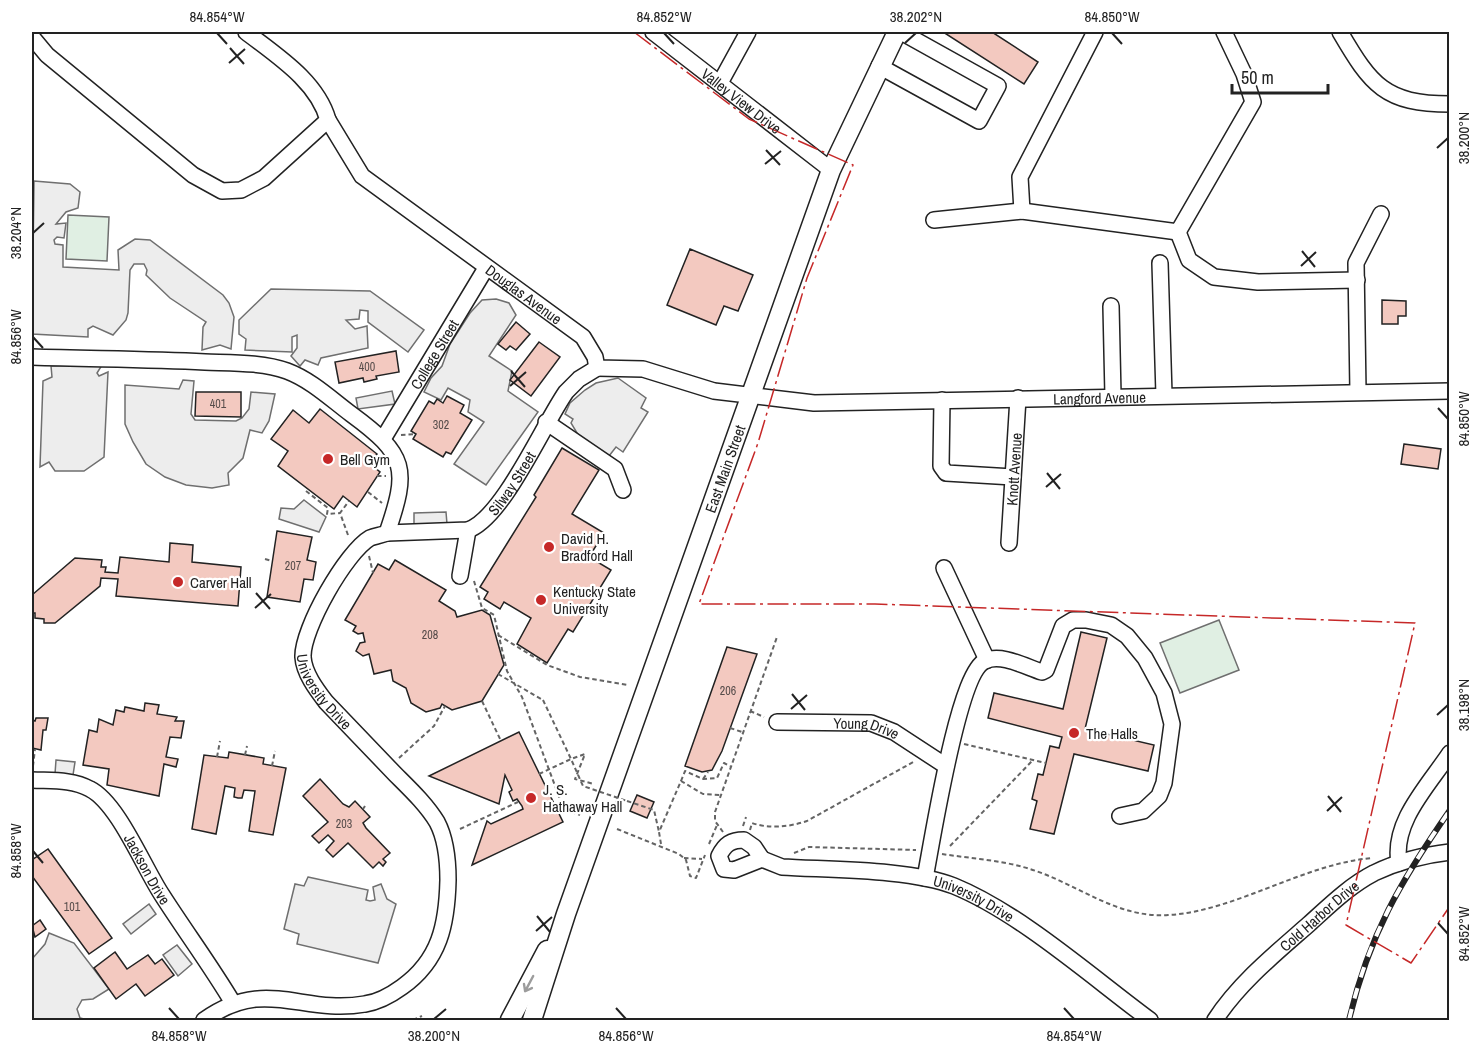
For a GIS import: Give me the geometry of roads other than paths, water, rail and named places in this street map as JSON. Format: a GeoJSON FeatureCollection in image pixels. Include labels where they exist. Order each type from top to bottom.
{"type":"FeatureCollection","features":[{"type":"Feature","properties":{"kind":"main road","name":"East Main Street"},"geometry":{"type":"LineString","coordinates":[[532,1020],[544,990],[566,914],[831,170],[879,66],[899,32]]}},
{"type":"Feature","properties":{"kind":"main road","name":"East Main Street"},"geometry":{"type":"LineString","coordinates":[[510,1020],[566,914]]}},
{"type":"Feature","properties":{"kind":"street","name":"Douglas Avenue"},"geometry":{"type":"LineString","coordinates":[[246,32],[299,74],[325,108],[328,120],[362,176],[583,337],[595,357],[597,368]]}},
{"type":"Feature","properties":{"kind":"street","name":"Valley View Drive"},"geometry":{"type":"LineString","coordinates":[[653,32],[831,170]]}},
{"type":"Feature","properties":{"kind":"street"},"geometry":{"type":"LineString","coordinates":[[720,83],[748,32]]}},
{"type":"Feature","properties":{"kind":"street"},"geometry":{"type":"LineString","coordinates":[[879,66],[979,121],[998,86],[899,32]]}},
{"type":"Feature","properties":{"kind":"street"},"geometry":{"type":"LineString","coordinates":[[1022,211],[1020,177],[1095,32]]}},
{"type":"Feature","properties":{"kind":"street"},"geometry":{"type":"LineString","coordinates":[[1178,232],[1253,102],[1244,74],[1224,32]]}},
{"type":"Feature","properties":{"kind":"street"},"geometry":{"type":"LineString","coordinates":[[1340,32],[1366,71],[1392,96],[1412,103],[1449,104]]}},
{"type":"Feature","properties":{"kind":"street"},"geometry":{"type":"LineString","coordinates":[[32,37],[47,54],[193,175],[222,190],[241,190],[264,178],[328,120]]}},
{"type":"Feature","properties":{"kind":"street"},"geometry":{"type":"LineString","coordinates":[[934,220],[1022,211],[1178,232]]}},
{"type":"Feature","properties":{"kind":"street"},"geometry":{"type":"LineString","coordinates":[[1358,392],[1356,263],[1381,214]]}},
{"type":"Feature","properties":{"kind":"street"},"geometry":{"type":"LineString","coordinates":[[1178,232],[1189,260],[1214,277],[1258,282],[1357,280]]}},
{"type":"Feature","properties":{"kind":"street"},"geometry":{"type":"LineString","coordinates":[[1160,263],[1164,395]]}},
{"type":"Feature","properties":{"kind":"street","name":"College Street"},"geometry":{"type":"LineString","coordinates":[[388,438],[486,268]]}},
{"type":"Feature","properties":{"kind":"street"},"geometry":{"type":"LineString","coordinates":[[1111,306],[1113,396]]}},
{"type":"Feature","properties":{"kind":"street"},"geometry":{"type":"LineString","coordinates":[[32,357],[216,362],[285,370],[299,376],[388,438],[398,461],[401,493],[387,533],[468,530],[467,579]]}},
{"type":"Feature","properties":{"kind":"street"},"geometry":{"type":"LineString","coordinates":[[597,368],[643,369],[714,391],[751,393]]}},
{"type":"Feature","properties":{"kind":"street","name":"Silway Street"},"geometry":{"type":"LineString","coordinates":[[468,530],[479,527],[499,505],[546,422],[566,392],[579,379],[597,368]]}},
{"type":"Feature","properties":{"kind":"street","name":"Langford Avenue"},"geometry":{"type":"LineString","coordinates":[[751,393],[814,403],[1449,390]]}},
{"type":"Feature","properties":{"kind":"street","name":"Knott Avenue"},"geometry":{"type":"LineString","coordinates":[[1009,543],[1018,398]]}},
{"type":"Feature","properties":{"kind":"street"},"geometry":{"type":"LineString","coordinates":[[942,400],[941,466],[946,473],[1013,477]]}},
{"type":"Feature","properties":{"kind":"street"},"geometry":{"type":"LineString","coordinates":[[546,422],[615,469],[623,490]]}},
{"type":"Feature","properties":{"kind":"street","name":"University Drive"},"geometry":{"type":"LineString","coordinates":[[204,1020],[233,1003],[253,998],[274,997],[318,1005],[368,1004],[388,996],[414,978],[429,962],[439,943],[447,912],[448,859],[438,824],[421,801],[326,702],[314,686],[303,657],[307,631],[318,607],[344,568],[357,550],[370,538],[387,533]]}},
{"type":"Feature","properties":{"kind":"street"},"geometry":{"type":"LineString","coordinates":[[944,568],[992,659]]}},
{"type":"Feature","properties":{"kind":"street"},"geometry":{"type":"LineString","coordinates":[[925,878],[946,766],[971,677],[977,667],[992,659],[1042,672],[1046,670],[1063,626],[1073,620],[1111,625],[1127,636],[1145,658],[1164,693],[1172,724],[1172,741],[1164,783],[1159,796],[1143,812],[1120,816]]}},
{"type":"Feature","properties":{"kind":"street","name":"Young Drive"},"geometry":{"type":"LineString","coordinates":[[777,723],[871,723],[894,732],[946,766]]}},
{"type":"Feature","properties":{"kind":"street"},"geometry":{"type":"LineString","coordinates":[[1399,863],[1396,848],[1399,833],[1449,753]]}},
{"type":"Feature","properties":{"kind":"street","name":"Jackson Drive"},"geometry":{"type":"LineString","coordinates":[[32,774],[69,781],[91,789],[102,799],[233,1003]]}},
{"type":"Feature","properties":{"kind":"street"},"geometry":{"type":"LineString","coordinates":[[738,838],[754,847],[762,859],[729,870],[721,865],[719,856],[738,838]]}},
{"type":"Feature","properties":{"kind":"street","name":"Cold Harbor Drive"},"geometry":{"type":"LineString","coordinates":[[1215,1020],[1244,985],[1273,956],[1348,889],[1374,873],[1418,855],[1449,852]]}},
{"type":"Feature","properties":{"kind":"street","name":"University Drive"},"geometry":{"type":"LineString","coordinates":[[762,859],[782,867],[925,878],[955,886],[1013,918],[1150,1020]]}},
{"type":"Feature","properties":{"kind":"railway"},"geometry":{"type":"LineString","coordinates":[[1349,1020],[1366,961],[1388,910],[1416,861],[1450,810]]}},
{"type":"Feature","properties":{"kind":"place","name":"Bell Gym"},"geometry":{"type":"Point","coordinates":[328,459]}},
{"type":"Feature","properties":{"kind":"place","name":"David H. Bradford Hall"},"geometry":{"type":"Point","coordinates":[549,547]}},
{"type":"Feature","properties":{"kind":"place","name":"Carver Hall"},"geometry":{"type":"Point","coordinates":[178,582]}},
{"type":"Feature","properties":{"kind":"place","name":"Kentucky State University"},"geometry":{"type":"Point","coordinates":[541,600]}},
{"type":"Feature","properties":{"kind":"place","name":"The Halls"},"geometry":{"type":"Point","coordinates":[1074,733]}},
{"type":"Feature","properties":{"kind":"place","name":"J. S. Hathaway Hall"},"geometry":{"type":"Point","coordinates":[531,798]}}]}
